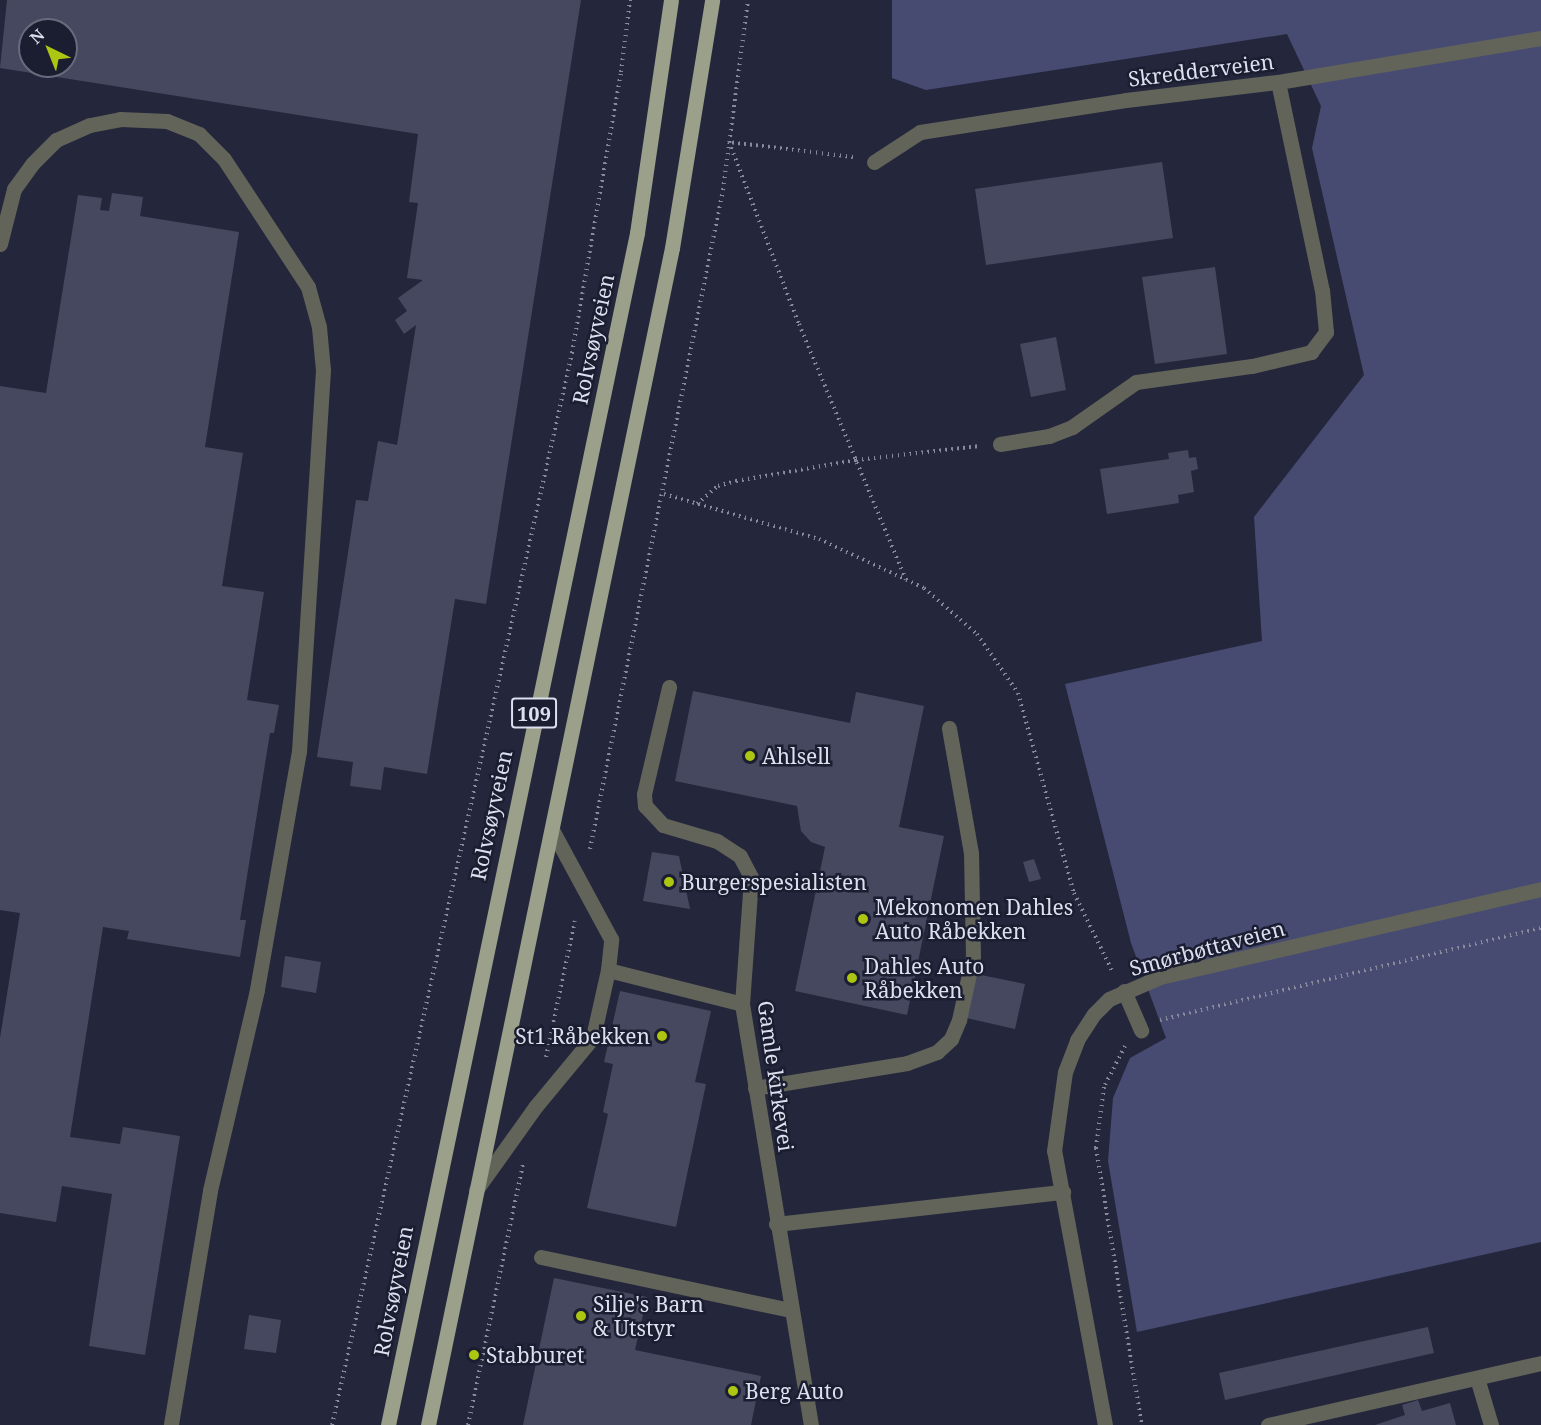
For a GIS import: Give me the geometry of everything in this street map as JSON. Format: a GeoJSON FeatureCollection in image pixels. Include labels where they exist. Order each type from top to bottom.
{"type":"FeatureCollection","features":[{"type":"Feature","properties":{"kind":"main road","name":"Rolvsøyveien"},"geometry":{"type":"LineString","coordinates":[[388,1425],[637,233],[671,0]]}},
{"type":"Feature","properties":{"kind":"main road","name":"109"},"geometry":{"type":"LineString","coordinates":[[428,1425],[672,248],[712,0]]}},
{"type":"Feature","properties":{"kind":"street","name":"Skredderveien"},"geometry":{"type":"LineString","coordinates":[[874,162],[920,132],[1126,100],[1278,82],[1541,38]]}},
{"type":"Feature","properties":{"kind":"street"},"geometry":{"type":"LineString","coordinates":[[1000,444],[1048,436],[1072,427],[1136,382],[1252,366],[1311,352],[1326,332],[1322,290],[1278,82]]}},
{"type":"Feature","properties":{"kind":"street"},"geometry":{"type":"LineString","coordinates":[[0,244],[15,189],[33,163],[56,140],[90,125],[120,119],[167,121],[199,134],[225,159],[308,287],[319,327],[323,370],[299,751],[257,990],[210,1191],[171,1425]]}},
{"type":"Feature","properties":{"kind":"street","name":"Gamle kirkevei"},"geometry":{"type":"LineString","coordinates":[[669,687],[644,794],[645,806],[663,825],[717,841],[740,856],[751,878],[751,914],[742,1004],[790,1310],[811,1425]]}},
{"type":"Feature","properties":{"kind":"street"},"geometry":{"type":"LineString","coordinates":[[755,1088],[907,1063],[937,1052],[951,1039],[973,956],[971,853],[949,728]]}},
{"type":"Feature","properties":{"kind":"street"},"geometry":{"type":"LineString","coordinates":[[477,1190],[536,1106],[593,1036],[608,970],[611,939],[583,882],[552,830]]}},
{"type":"Feature","properties":{"kind":"street","name":"Smørbøttaveien"},"geometry":{"type":"LineString","coordinates":[[1105,1425],[1054,1151],[1065,1072],[1077,1040],[1094,1014],[1124,992],[1160,977],[1541,890]]}},
{"type":"Feature","properties":{"kind":"street"},"geometry":{"type":"LineString","coordinates":[[608,970],[742,1004]]}},
{"type":"Feature","properties":{"kind":"street"},"geometry":{"type":"LineString","coordinates":[[1124,992],[1141,1030]]}},
{"type":"Feature","properties":{"kind":"street"},"geometry":{"type":"LineString","coordinates":[[776,1224],[1063,1192]]}},
{"type":"Feature","properties":{"kind":"street"},"geometry":{"type":"LineString","coordinates":[[541,1257],[790,1310]]}},
{"type":"Feature","properties":{"kind":"street"},"geometry":{"type":"LineString","coordinates":[[1268,1425],[1541,1363]]}},
{"type":"Feature","properties":{"kind":"street"},"geometry":{"type":"LineString","coordinates":[[1477,1378],[1491,1425]]}},
{"type":"Feature","properties":{"kind":"path"},"geometry":{"type":"LineString","coordinates":[[332,1425],[572,353],[621,72],[630,0]]}},
{"type":"Feature","properties":{"kind":"path"},"geometry":{"type":"LineString","coordinates":[[545,1061],[583,882],[640,584],[664,494],[729,142],[748,0]]}},
{"type":"Feature","properties":{"kind":"path"},"geometry":{"type":"LineString","coordinates":[[729,142],[829,152],[874,162]]}},
{"type":"Feature","properties":{"kind":"path"},"geometry":{"type":"LineString","coordinates":[[729,142],[906,580]]}},
{"type":"Feature","properties":{"kind":"path"},"geometry":{"type":"LineString","coordinates":[[697,504],[718,486],[736,481],[856,460],[1000,444]]}},
{"type":"Feature","properties":{"kind":"path"},"geometry":{"type":"LineString","coordinates":[[664,494],[819,539],[924,588],[977,634],[1018,693],[1074,893],[1097,947],[1124,992]]}},
{"type":"Feature","properties":{"kind":"path"},"geometry":{"type":"LineString","coordinates":[[1142,1425],[1096,1148],[1104,1087],[1125,1046],[1141,1030],[1180,1012],[1541,928]]}},
{"type":"Feature","properties":{"kind":"path"},"geometry":{"type":"LineString","coordinates":[[468,1425],[524,1163]]}},
{"type":"Feature","properties":{"kind":"shaded area"},"geometry":{"type":"Polygon","coordinates":[[[892,0],[1541,0],[1541,1242],[1137,1332],[1108,1161],[1113,1098],[1130,1058],[1166,1038],[1131,943],[1065,684],[1262,641],[1254,517],[1364,375],[1312,148],[1321,106],[1287,34],[926,90],[892,78],[892,0]]]}},
{"type":"Feature","properties":{"kind":"building"},"geometry":{"type":"Polygon","coordinates":[[[7,0],[581,0],[486,604],[455,599],[427,774],[384,767],[381,790],[350,786],[353,762],[317,757],[356,500],[368,501],[378,441],[397,445],[416,325],[404,334],[395,320],[407,311],[398,298],[423,280],[407,278],[418,203],[409,202],[418,134],[63,78],[78,78],[78,18],[18,18],[18,71],[0,68],[7,0]]]}},
{"type":"Feature","properties":{"kind":"building"},"geometry":{"type":"Polygon","coordinates":[[[1162,162],[1173,238],[986,265],[975,189],[1162,162]]]}},
{"type":"Feature","properties":{"kind":"building"},"geometry":{"type":"Polygon","coordinates":[[[112,193],[143,197],[140,216],[239,232],[205,447],[243,453],[222,586],[264,592],[247,700],[279,705],[274,733],[270,733],[240,920],[246,920],[240,957],[127,939],[129,931],[103,927],[70,1137],[120,1144],[123,1127],[180,1136],[145,1355],[89,1346],[112,1194],[62,1186],[56,1222],[0,1213],[0,1038],[20,913],[0,910],[0,386],[46,393],[78,195],[102,198],[100,210],[109,211],[112,193]]]}},
{"type":"Feature","properties":{"kind":"building"},"geometry":{"type":"Polygon","coordinates":[[[1215,267],[1227,354],[1155,364],[1142,277],[1215,267]]]}},
{"type":"Feature","properties":{"kind":"building"},"geometry":{"type":"Polygon","coordinates":[[[1056,337],[1066,390],[1031,397],[1020,344],[1056,337]]]}},
{"type":"Feature","properties":{"kind":"building"},"geometry":{"type":"Polygon","coordinates":[[[1188,450],[1189,458],[1196,457],[1198,469],[1191,471],[1194,492],[1178,495],[1179,503],[1107,514],[1100,469],[1169,459],[1168,453],[1188,450]]]}},
{"type":"Feature","properties":{"kind":"building"},"geometry":{"type":"Polygon","coordinates":[[[693,691],[850,723],[856,692],[924,706],[899,827],[944,836],[907,1015],[795,991],[825,847],[811,842],[801,831],[797,806],[675,781],[693,691]]]}},
{"type":"Feature","properties":{"kind":"building"},"geometry":{"type":"Polygon","coordinates":[[[652,852],[679,856],[690,909],[643,901],[652,852]]]}},
{"type":"Feature","properties":{"kind":"building"},"geometry":{"type":"Polygon","coordinates":[[[1034,859],[1041,879],[1029,882],[1023,862],[1034,859]]]}},
{"type":"Feature","properties":{"kind":"building"},"geometry":{"type":"Polygon","coordinates":[[[285,956],[321,962],[316,993],[281,987],[285,956]]]}},
{"type":"Feature","properties":{"kind":"building"},"geometry":{"type":"Polygon","coordinates":[[[971,973],[1025,984],[1015,1029],[962,1017],[971,973]]]}},
{"type":"Feature","properties":{"kind":"building"},"geometry":{"type":"Polygon","coordinates":[[[620,991],[711,1011],[695,1082],[706,1084],[676,1227],[587,1208],[608,1114],[603,1112],[613,1064],[604,1062],[620,991]]]}},
{"type":"Feature","properties":{"kind":"building"},"geometry":{"type":"Polygon","coordinates":[[[554,1278],[647,1297],[635,1350],[761,1376],[751,1425],[523,1425],[554,1278]]]}},
{"type":"Feature","properties":{"kind":"building"},"geometry":{"type":"Polygon","coordinates":[[[249,1315],[281,1320],[276,1353],[244,1349],[249,1315]]]}},
{"type":"Feature","properties":{"kind":"building"},"geometry":{"type":"Polygon","coordinates":[[[1428,1327],[1434,1353],[1225,1400],[1219,1373],[1428,1327]]]}},
{"type":"Feature","properties":{"kind":"building"},"geometry":{"type":"Polygon","coordinates":[[[1418,1400],[1422,1411],[1450,1403],[1456,1425],[1375,1425],[1405,1415],[1402,1405],[1418,1400]]]}},
{"type":"Feature","properties":{"kind":"place","name":"Ahlsell"},"geometry":{"type":"Point","coordinates":[750,756]}},
{"type":"Feature","properties":{"kind":"place","name":"Burgerspesialisten"},"geometry":{"type":"Point","coordinates":[669,882]}},
{"type":"Feature","properties":{"kind":"place","name":"Mekonomen Dahles Auto Råbekken"},"geometry":{"type":"Point","coordinates":[863,919]}},
{"type":"Feature","properties":{"kind":"place","name":"Dahles Auto Råbekken"},"geometry":{"type":"Point","coordinates":[852,978]}},
{"type":"Feature","properties":{"kind":"place","name":"St1 Råbekken"},"geometry":{"type":"Point","coordinates":[662,1036]}},
{"type":"Feature","properties":{"kind":"place","name":"Silje's Barn & Utstyr"},"geometry":{"type":"Point","coordinates":[581,1316]}},
{"type":"Feature","properties":{"kind":"place","name":"Stabburet"},"geometry":{"type":"Point","coordinates":[474,1355]}},
{"type":"Feature","properties":{"kind":"place","name":"Berg Auto"},"geometry":{"type":"Point","coordinates":[733,1391]}}]}
